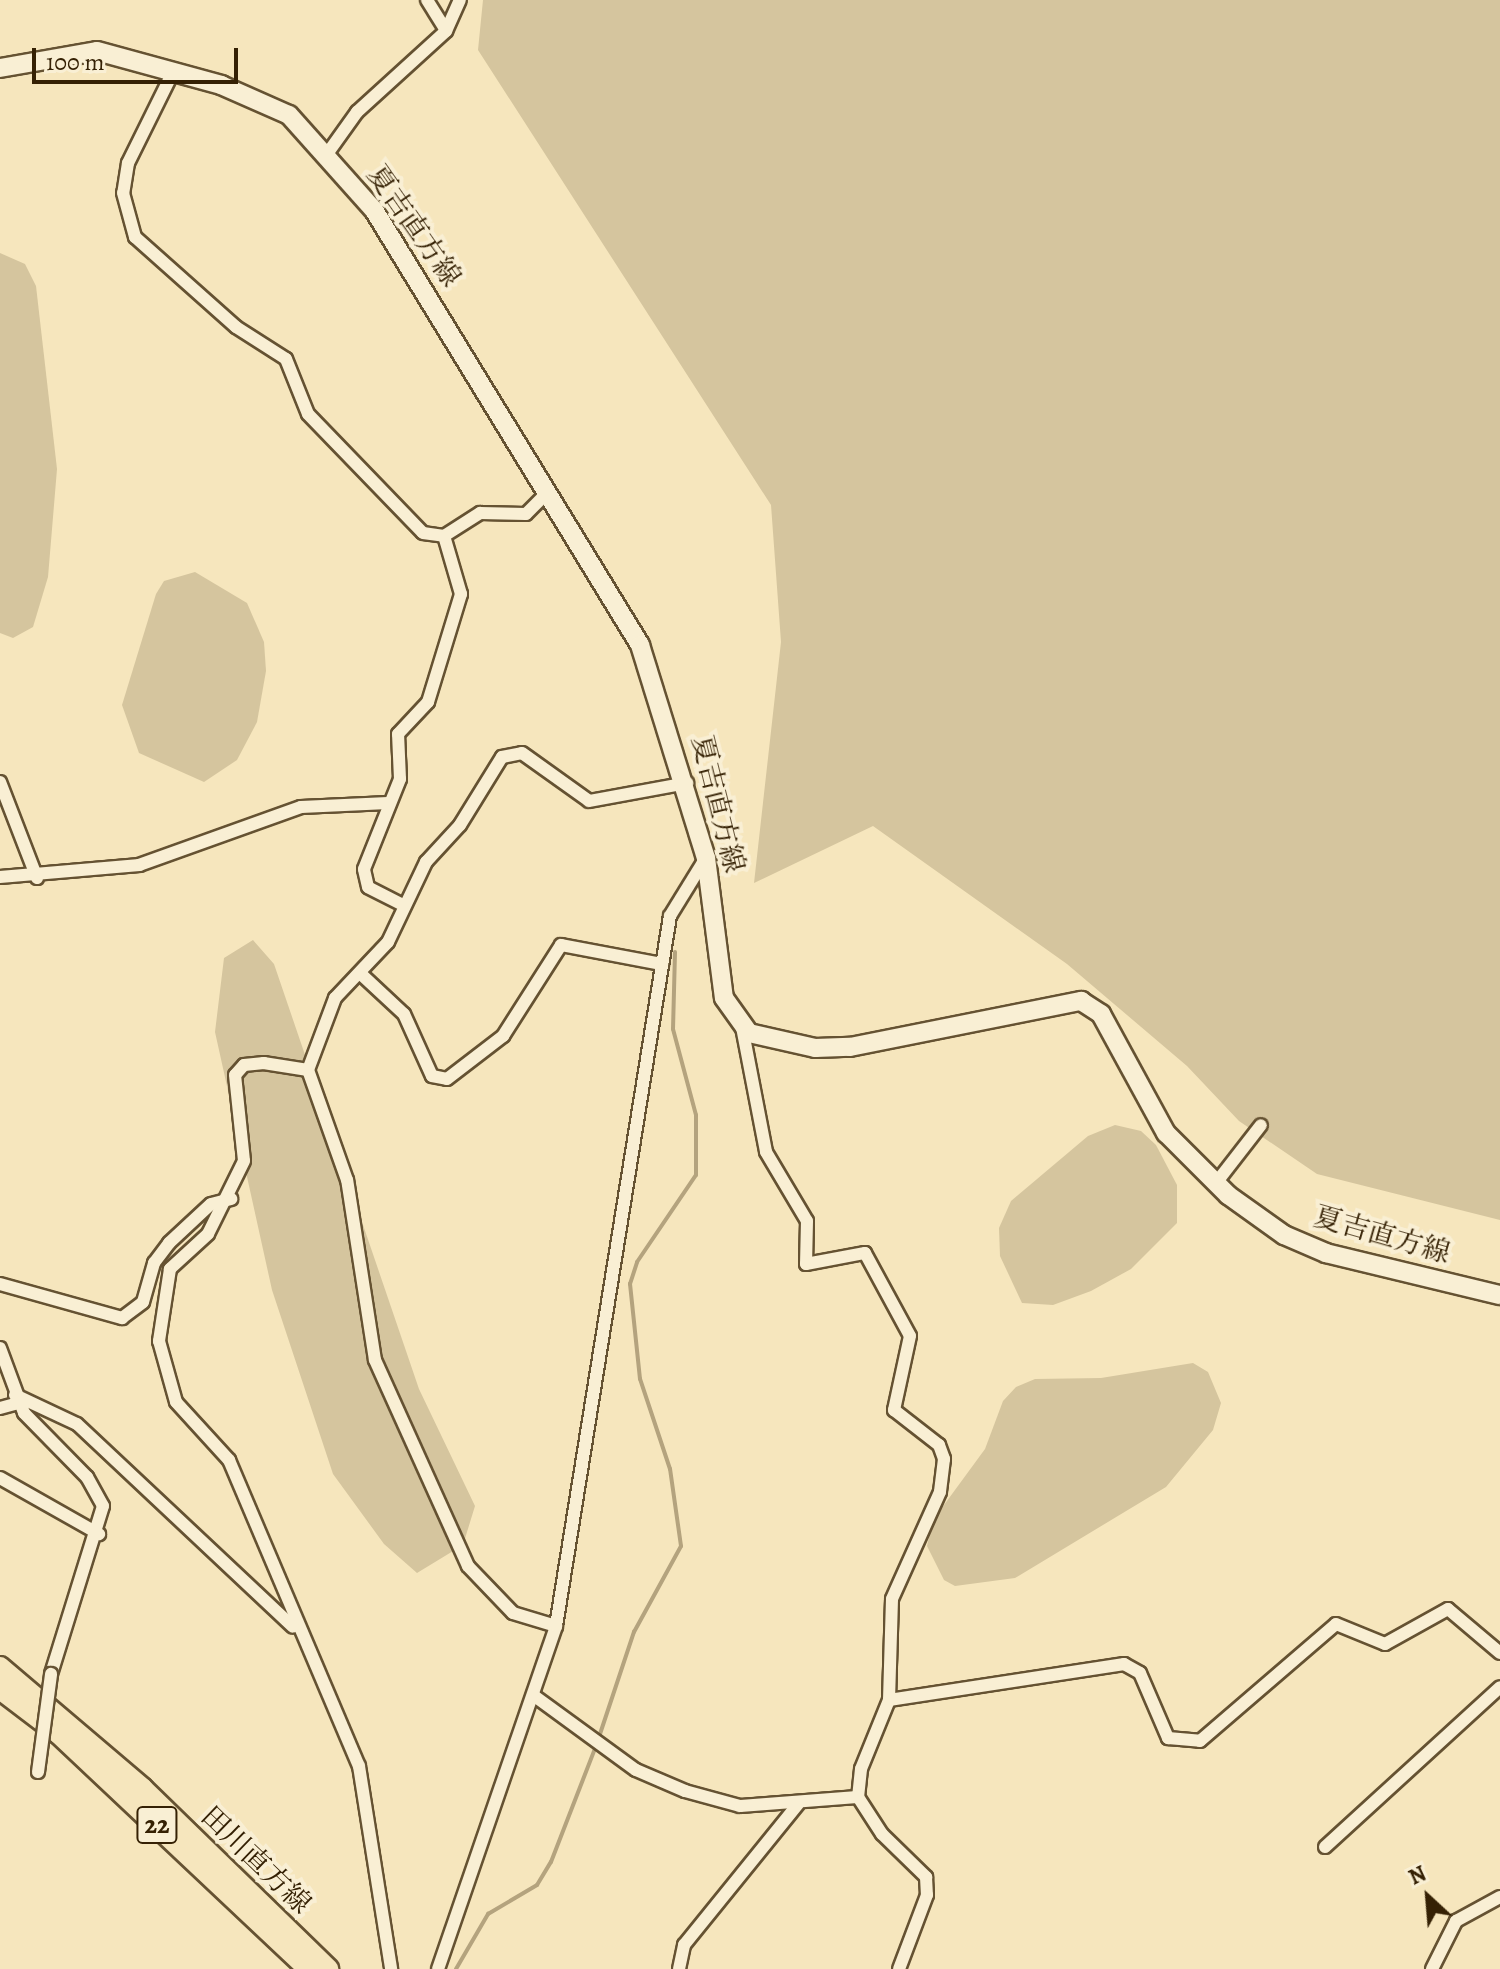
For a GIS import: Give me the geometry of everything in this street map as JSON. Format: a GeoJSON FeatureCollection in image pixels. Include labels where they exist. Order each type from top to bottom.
{"type":"FeatureCollection","features":[{"type":"Feature","properties":{"kind":"main road","name":"夏吉直方線"},"geometry":{"type":"LineString","coordinates":[[0,68],[97,51],[174,70],[289,115],[327,154],[412,264],[640,645],[687,783],[706,858],[724,998],[742,1027],[773,1041],[850,1047],[1081,1001],[1101,1014],[1166,1133],[1216,1183],[1284,1235],[1326,1253],[1500,1295]]}},
{"type":"Feature","properties":{"kind":"main road","name":"田川直方線"},"geometry":{"type":"LineString","coordinates":[[0,1667],[130,1777],[328,1969]]}},
{"type":"Feature","properties":{"kind":"main road","name":"田川直方線"},"geometry":{"type":"LineString","coordinates":[[0,1689],[59,1734],[308,1969]]}},
{"type":"Feature","properties":{"kind":"street"},"geometry":{"type":"LineString","coordinates":[[427,0],[446,31]]}},
{"type":"Feature","properties":{"kind":"street"},"geometry":{"type":"LineString","coordinates":[[327,154],[357,112],[446,31],[460,0]]}},
{"type":"Feature","properties":{"kind":"street"},"geometry":{"type":"LineString","coordinates":[[174,70],[128,163],[123,193],[135,237],[236,327],[286,359],[308,414],[401,518],[423,533],[444,536],[480,513],[526,514],[548,492]]}},
{"type":"Feature","properties":{"kind":"street"},"geometry":{"type":"LineString","coordinates":[[403,905],[368,887],[364,869],[400,779],[398,734],[428,702],[461,594],[444,536]]}},
{"type":"Feature","properties":{"kind":"street"},"geometry":{"type":"LineString","coordinates":[[556,1626],[513,1613],[468,1566],[375,1360],[347,1180],[308,1070],[335,998],[362,975],[388,942],[403,905],[502,757],[522,753],[589,801],[687,783]]}},
{"type":"Feature","properties":{"kind":"street"},"geometry":{"type":"LineString","coordinates":[[0,782],[37,878]]}},
{"type":"Feature","properties":{"kind":"street"},"geometry":{"type":"LineString","coordinates":[[0,877],[37,878],[139,865],[301,807],[388,803]]}},
{"type":"Feature","properties":{"kind":"street"},"geometry":{"type":"LineString","coordinates":[[438,1969],[556,1626],[670,916],[706,858]]}},
{"type":"Feature","properties":{"kind":"street"},"geometry":{"type":"LineString","coordinates":[[362,975],[404,1014],[432,1076],[447,1079],[503,1036],[561,945],[662,964]]}},
{"type":"Feature","properties":{"kind":"street"},"geometry":{"type":"LineString","coordinates":[[742,1027],[766,1152],[807,1221],[806,1264],[823,1267],[865,1253],[910,1336],[894,1410],[939,1445],[944,1459],[940,1492],[892,1599],[889,1700],[861,1769],[858,1797],[882,1834],[926,1877],[927,1895],[899,1969]]}},
{"type":"Feature","properties":{"kind":"street"},"geometry":{"type":"LineString","coordinates":[[308,1070],[264,1063],[244,1065],[235,1075],[244,1161],[231,1199],[170,1269],[159,1341],[163,1375],[176,1402],[229,1460],[270,1548],[295,1629],[359,1766],[391,1969]]}},
{"type":"Feature","properties":{"kind":"street"},"geometry":{"type":"LineString","coordinates":[[1216,1183],[1261,1125]]}},
{"type":"Feature","properties":{"kind":"street"},"geometry":{"type":"LineString","coordinates":[[0,1284],[122,1318],[143,1302],[154,1263],[169,1243],[211,1204],[231,1199]]}},
{"type":"Feature","properties":{"kind":"street"},"geometry":{"type":"LineString","coordinates":[[0,1348],[17,1399],[56,1453],[98,1491],[99,1534],[51,1674],[38,1772]]}},
{"type":"Feature","properties":{"kind":"street"},"geometry":{"type":"LineString","coordinates":[[17,1399],[77,1424],[295,1629]]}},
{"type":"Feature","properties":{"kind":"street"},"geometry":{"type":"LineString","coordinates":[[0,1408],[17,1399]]}},
{"type":"Feature","properties":{"kind":"street"},"geometry":{"type":"LineString","coordinates":[[0,1478],[99,1534]]}},
{"type":"Feature","properties":{"kind":"street"},"geometry":{"type":"LineString","coordinates":[[889,1700],[1124,1664],[1140,1673],[1168,1738],[1200,1741],[1336,1624],[1385,1644],[1448,1609],[1500,1653]]}},
{"type":"Feature","properties":{"kind":"street"},"geometry":{"type":"LineString","coordinates":[[1325,1847],[1500,1687]]}},
{"type":"Feature","properties":{"kind":"street"},"geometry":{"type":"LineString","coordinates":[[533,1695],[636,1770],[685,1791],[740,1806],[798,1804],[858,1797]]}},
{"type":"Feature","properties":{"kind":"street"},"geometry":{"type":"LineString","coordinates":[[679,1969],[684,1945],[798,1804]]}},
{"type":"Feature","properties":{"kind":"street"},"geometry":{"type":"LineString","coordinates":[[1432,1969],[1456,1921],[1500,1897]]}},
{"type":"Feature","properties":{"kind":"shaded area"},"geometry":{"type":"Polygon","coordinates":[[[483,0],[1500,0],[1500,1220],[1317,1174],[1239,1121],[1187,1066],[1067,964],[873,826],[754,883],[781,642],[771,505],[478,50],[483,0]]]}},
{"type":"Feature","properties":{"kind":"shaded area"},"geometry":{"type":"Polygon","coordinates":[[[0,253],[25,264],[36,286],[57,469],[48,577],[33,627],[13,638],[0,633],[0,253]]]}},
{"type":"Feature","properties":{"kind":"shaded area"},"geometry":{"type":"Polygon","coordinates":[[[195,572],[247,603],[264,642],[266,671],[257,722],[237,760],[204,782],[139,753],[122,705],[156,594],[164,581],[195,572]]]}},
{"type":"Feature","properties":{"kind":"shaded area"},"geometry":{"type":"Polygon","coordinates":[[[253,940],[274,964],[419,1389],[475,1506],[463,1545],[417,1573],[384,1544],[333,1474],[272,1290],[215,1032],[224,958],[253,940]]]}},
{"type":"Feature","properties":{"kind":"shaded area"},"geometry":{"type":"Polygon","coordinates":[[[1115,1125],[1141,1131],[1156,1145],[1177,1185],[1177,1223],[1131,1269],[1091,1291],[1053,1305],[1022,1303],[1000,1256],[999,1228],[1011,1201],[1088,1136],[1115,1125]]]}},
{"type":"Feature","properties":{"kind":"shaded area"},"geometry":{"type":"Polygon","coordinates":[[[1193,1363],[1208,1372],[1221,1403],[1213,1430],[1166,1487],[1015,1578],[955,1586],[944,1580],[927,1546],[933,1520],[985,1449],[1003,1401],[1016,1387],[1035,1379],[1101,1378],[1193,1363]]]}},
{"type":"Feature","properties":{"kind":"waterway"},"geometry":{"type":"LineString","coordinates":[[599,1737],[634,1632],[681,1546],[670,1469],[640,1379],[630,1284],[637,1262],[696,1175],[696,1115],[673,1029],[675,952]]}},
{"type":"Feature","properties":{"kind":"waterway"},"geometry":{"type":"LineString","coordinates":[[456,1969],[488,1914],[537,1885],[551,1862],[596,1746]]}}]}
